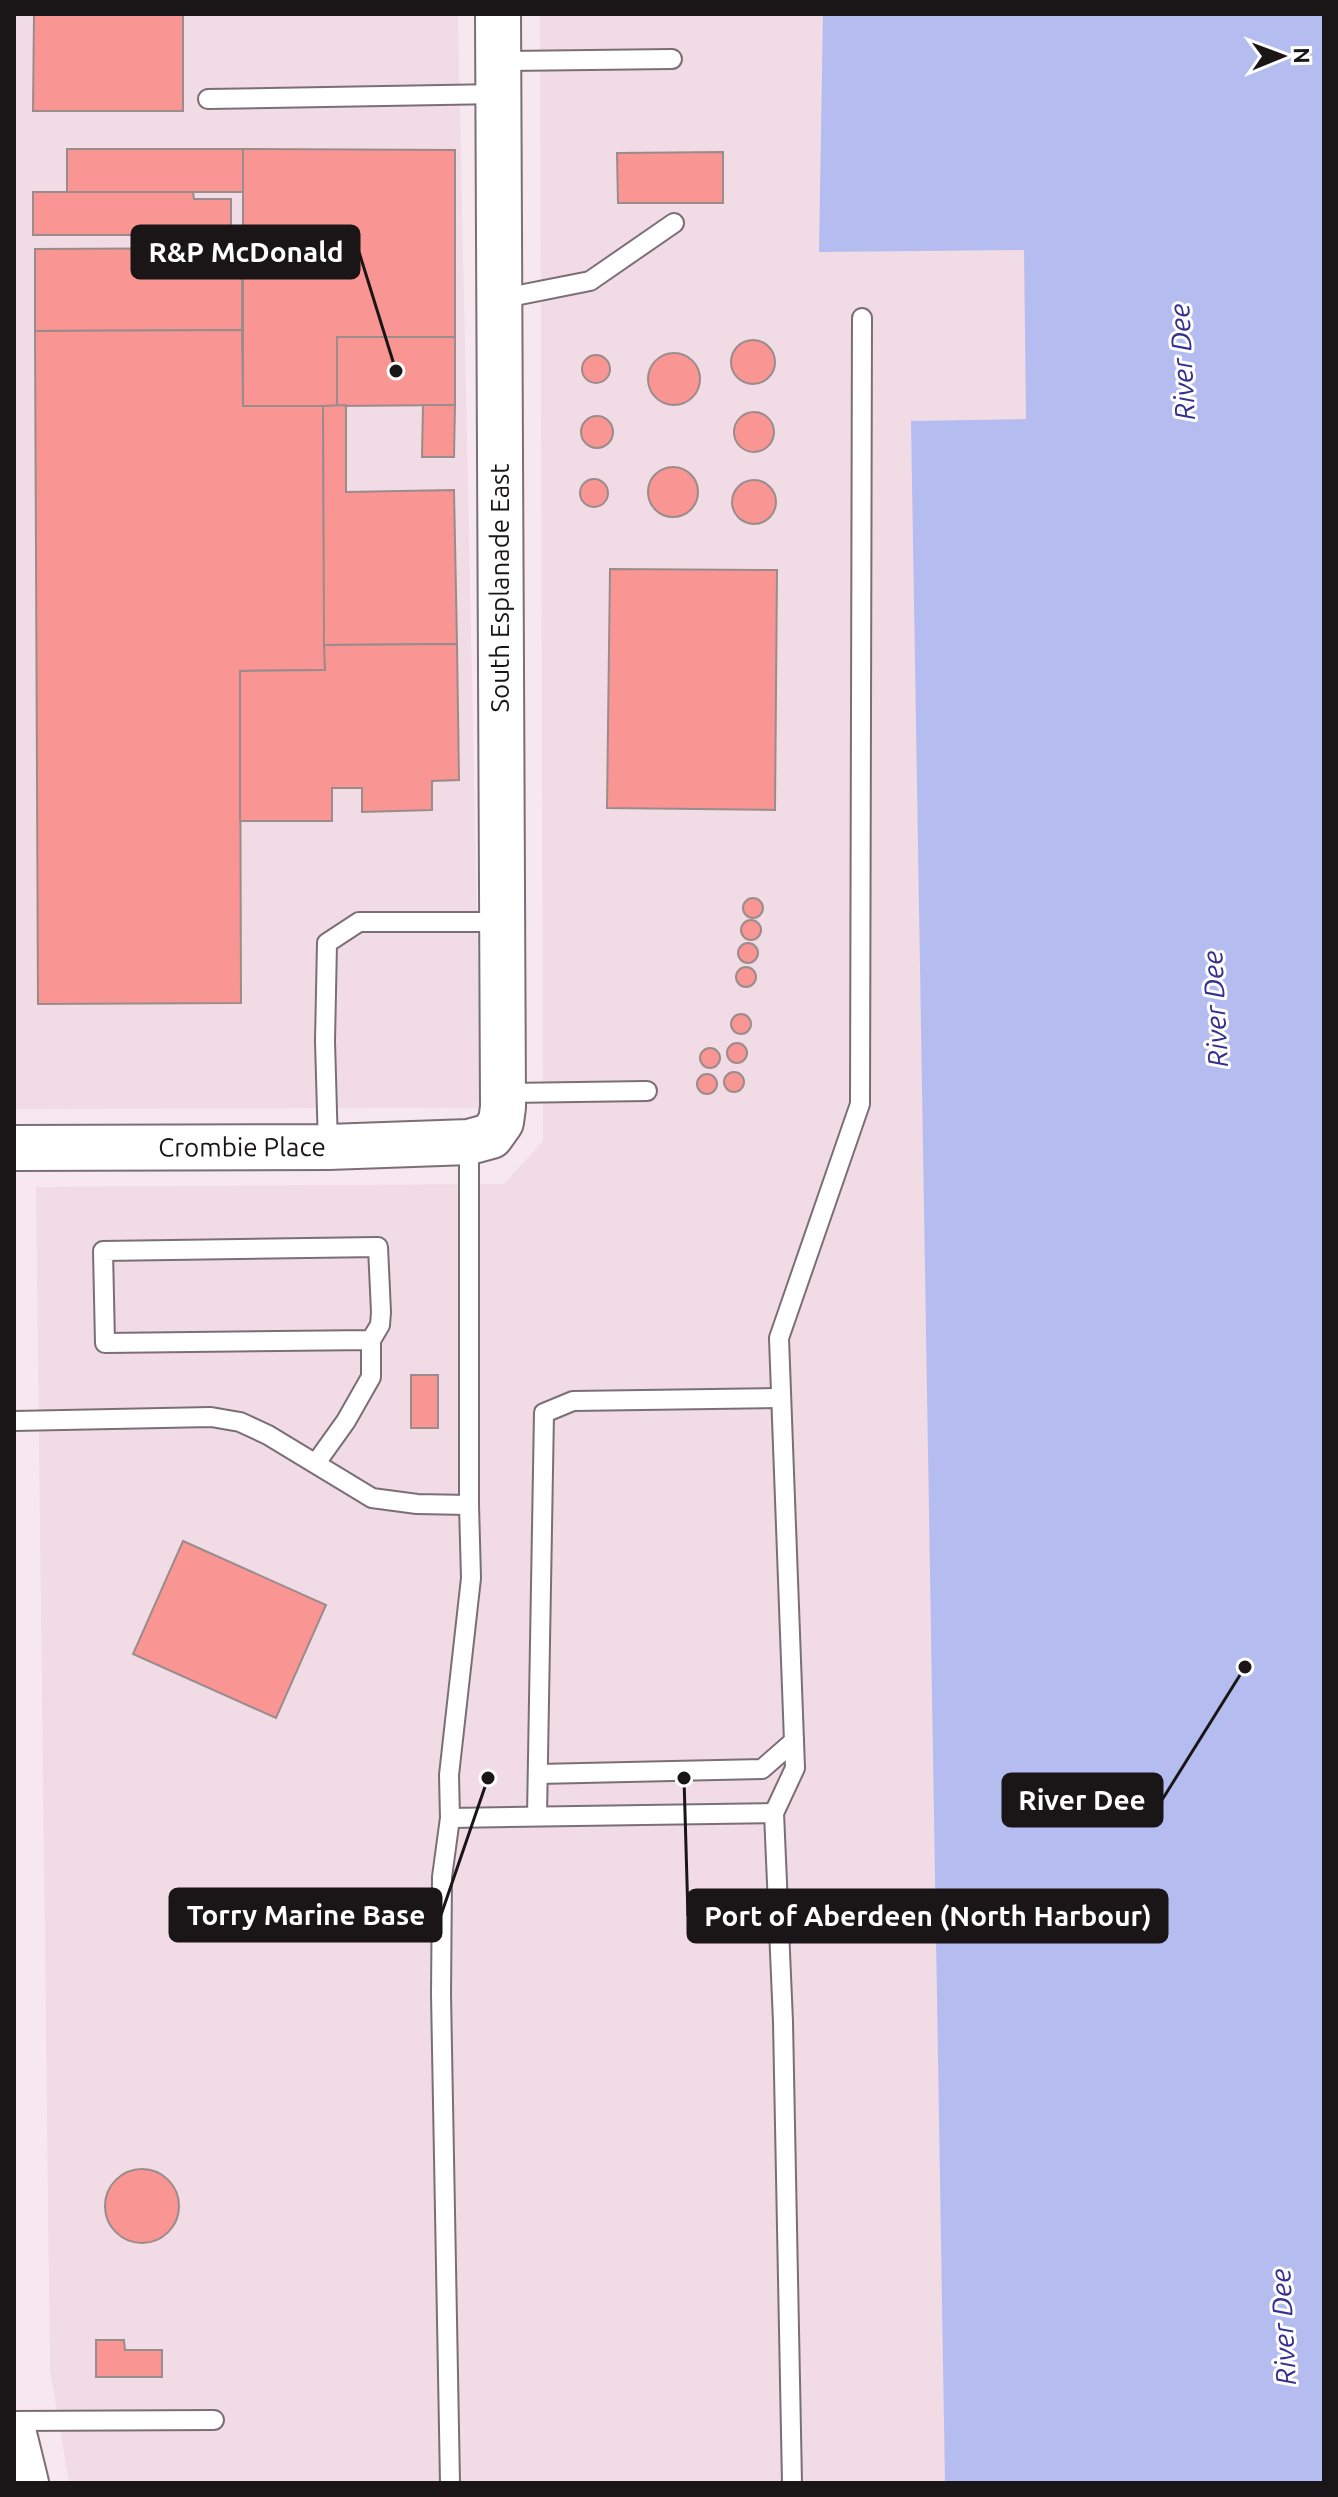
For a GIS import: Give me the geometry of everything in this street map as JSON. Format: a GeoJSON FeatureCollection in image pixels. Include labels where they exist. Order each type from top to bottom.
{"type":"FeatureCollection","features":[{"type":"Feature","properties":{"kind":"street","name":"South Esplanade East"},"geometry":{"type":"LineString","coordinates":[[469,1142],[491,1136],[501,1122],[503,1093],[498,14]]}},
{"type":"Feature","properties":{"kind":"street","name":"Crombie Place"},"geometry":{"type":"LineString","coordinates":[[14,1148],[328,1147],[469,1142]]}},
{"type":"Feature","properties":{"kind":"street"},"geometry":{"type":"LineString","coordinates":[[14,2434],[26,2483]]}},
{"type":"Feature","properties":{"kind":"lane"},"geometry":{"type":"LineString","coordinates":[[208,99],[499,77],[672,59]]}},
{"type":"Feature","properties":{"kind":"lane"},"geometry":{"type":"LineString","coordinates":[[499,299],[590,281],[674,223]]}},
{"type":"Feature","properties":{"kind":"lane"},"geometry":{"type":"LineString","coordinates":[[792,2483],[783,2022],[774,1813],[795,1768],[779,1338],[860,1104],[862,318]]}},
{"type":"Feature","properties":{"kind":"lane"},"geometry":{"type":"LineString","coordinates":[[328,1147],[325,1041],[327,943],[359,922],[501,922]]}},
{"type":"Feature","properties":{"kind":"lane"},"geometry":{"type":"LineString","coordinates":[[503,1093],[647,1091]]}},
{"type":"Feature","properties":{"kind":"lane"},"geometry":{"type":"LineString","coordinates":[[450,2483],[441,1994],[442,1877],[450,1818],[449,1775],[471,1578],[469,1142]]}},
{"type":"Feature","properties":{"kind":"lane"},"geometry":{"type":"LineString","coordinates":[[316,1463],[346,1421],[371,1377],[371,1340],[380,1325],[381,1312],[378,1247],[103,1251],[105,1343],[371,1340]]}},
{"type":"Feature","properties":{"kind":"lane"},"geometry":{"type":"LineString","coordinates":[[537,1816],[544,1413],[573,1401],[781,1398]]}},
{"type":"Feature","properties":{"kind":"lane"},"geometry":{"type":"LineString","coordinates":[[14,1421],[211,1417],[240,1422],[372,1498],[417,1504],[469,1505]]}},
{"type":"Feature","properties":{"kind":"lane"},"geometry":{"type":"LineString","coordinates":[[538,1774],[762,1769],[794,1741]]}},
{"type":"Feature","properties":{"kind":"lane"},"geometry":{"type":"LineString","coordinates":[[450,1818],[774,1813]]}},
{"type":"Feature","properties":{"kind":"lane"},"geometry":{"type":"LineString","coordinates":[[14,2421],[214,2420]]}},
{"type":"Feature","properties":{"kind":"shaded area"},"geometry":{"type":"Polygon","coordinates":[[[14,14],[458,14],[481,1108],[14,1109],[14,14]]]}},
{"type":"Feature","properties":{"kind":"shaded area"},"geometry":{"type":"Polygon","coordinates":[[[540,14],[1324,14],[1324,2483],[69,2483],[50,2370],[36,1187],[504,1184],[543,1141],[540,14]]]}},
{"type":"Feature","properties":{"kind":"water"},"geometry":{"type":"Polygon","coordinates":[[[823,14],[1324,14],[1324,2483],[945,2483],[911,421],[1026,419],[1024,250],[819,252],[823,14]]]}},
{"type":"Feature","properties":{"kind":"building"},"geometry":{"type":"Polygon","coordinates":[[[34,14],[183,14],[183,111],[33,111],[34,14]]]}},
{"type":"Feature","properties":{"kind":"building"},"geometry":{"type":"Polygon","coordinates":[[[67,149],[243,149],[244,192],[67,192],[67,149]]]}},
{"type":"Feature","properties":{"kind":"building"},"geometry":{"type":"Polygon","coordinates":[[[243,149],[455,150],[455,337],[337,337],[337,406],[243,406],[243,149]]]}},
{"type":"Feature","properties":{"kind":"building"},"geometry":{"type":"Polygon","coordinates":[[[723,152],[723,203],[618,203],[617,153],[723,152]]]}},
{"type":"Feature","properties":{"kind":"building"},"geometry":{"type":"Polygon","coordinates":[[[33,192],[193,192],[194,199],[231,199],[231,227],[193,226],[193,235],[33,235],[33,192]]]}},
{"type":"Feature","properties":{"kind":"building"},"geometry":{"type":"Polygon","coordinates":[[[242,248],[242,330],[35,331],[35,249],[242,248]]]}},
{"type":"Feature","properties":{"kind":"building"},"geometry":{"type":"Polygon","coordinates":[[[242,330],[243,406],[323,406],[325,670],[240,671],[241,1003],[38,1004],[35,331],[242,330]]]}},
{"type":"Feature","properties":{"kind":"building"},"geometry":{"type":"Polygon","coordinates":[[[337,337],[455,337],[455,405],[337,406],[337,337]]]}},
{"type":"Feature","properties":{"kind":"building"},"geometry":{"type":"Polygon","coordinates":[[[753,340],[769,346],[775,362],[769,378],[753,384],[737,378],[731,362],[737,346],[753,340]]]}},
{"type":"Feature","properties":{"kind":"building"},"geometry":{"type":"Polygon","coordinates":[[[674,353],[692,361],[700,379],[692,397],[674,405],[656,397],[648,379],[656,361],[674,353]]]}},
{"type":"Feature","properties":{"kind":"building"},"geometry":{"type":"Polygon","coordinates":[[[596,355],[606,359],[610,369],[606,379],[596,383],[586,379],[582,369],[586,359],[596,355]]]}},
{"type":"Feature","properties":{"kind":"building"},"geometry":{"type":"Polygon","coordinates":[[[346,405],[346,492],[454,490],[457,644],[324,645],[323,406],[346,405]]]}},
{"type":"Feature","properties":{"kind":"building"},"geometry":{"type":"Polygon","coordinates":[[[423,405],[455,405],[454,457],[422,457],[423,405]]]}},
{"type":"Feature","properties":{"kind":"building"},"geometry":{"type":"Polygon","coordinates":[[[754,412],[768,418],[774,432],[768,446],[754,452],[740,446],[734,432],[740,418],[754,412]]]}},
{"type":"Feature","properties":{"kind":"building"},"geometry":{"type":"Polygon","coordinates":[[[597,416],[608,421],[613,432],[608,443],[597,448],[586,443],[581,432],[586,421],[597,416]]]}},
{"type":"Feature","properties":{"kind":"building"},"geometry":{"type":"Polygon","coordinates":[[[673,467],[691,474],[698,492],[691,510],[673,517],[655,510],[648,492],[655,474],[673,467]]]}},
{"type":"Feature","properties":{"kind":"building"},"geometry":{"type":"Polygon","coordinates":[[[594,479],[604,483],[608,493],[604,503],[594,507],[584,503],[580,493],[584,483],[594,479]]]}},
{"type":"Feature","properties":{"kind":"building"},"geometry":{"type":"Polygon","coordinates":[[[754,480],[769,487],[776,502],[769,517],[754,524],[739,517],[732,502],[739,487],[754,480]]]}},
{"type":"Feature","properties":{"kind":"building"},"geometry":{"type":"Polygon","coordinates":[[[610,569],[777,570],[775,810],[607,808],[610,569]]]}},
{"type":"Feature","properties":{"kind":"building"},"geometry":{"type":"Polygon","coordinates":[[[457,644],[459,780],[432,781],[432,810],[362,812],[362,788],[332,788],[332,821],[240,821],[240,671],[325,670],[324,645],[457,644]]]}},
{"type":"Feature","properties":{"kind":"building"},"geometry":{"type":"Polygon","coordinates":[[[753,898],[760,901],[763,908],[760,915],[753,918],[746,915],[743,908],[746,901],[753,898]]]}},
{"type":"Feature","properties":{"kind":"building"},"geometry":{"type":"Polygon","coordinates":[[[751,920],[758,923],[761,930],[758,937],[751,940],[744,937],[741,930],[744,923],[751,920]]]}},
{"type":"Feature","properties":{"kind":"building"},"geometry":{"type":"Polygon","coordinates":[[[748,943],[755,946],[758,953],[755,960],[748,963],[741,960],[738,953],[741,946],[748,943]]]}},
{"type":"Feature","properties":{"kind":"building"},"geometry":{"type":"Polygon","coordinates":[[[746,967],[753,970],[756,977],[753,984],[746,987],[739,984],[736,977],[739,970],[746,967]]]}},
{"type":"Feature","properties":{"kind":"building"},"geometry":{"type":"Polygon","coordinates":[[[741,1014],[748,1017],[751,1024],[748,1031],[741,1034],[734,1031],[731,1024],[734,1017],[741,1014]]]}},
{"type":"Feature","properties":{"kind":"building"},"geometry":{"type":"Polygon","coordinates":[[[737,1043],[744,1046],[747,1053],[744,1060],[737,1063],[730,1060],[727,1053],[730,1046],[737,1043]]]}},
{"type":"Feature","properties":{"kind":"building"},"geometry":{"type":"Polygon","coordinates":[[[710,1048],[717,1051],[720,1058],[717,1065],[710,1068],[703,1065],[700,1058],[703,1051],[710,1048]]]}},
{"type":"Feature","properties":{"kind":"building"},"geometry":{"type":"Polygon","coordinates":[[[734,1072],[741,1075],[744,1082],[741,1089],[734,1092],[727,1089],[724,1082],[727,1075],[734,1072]]]}},
{"type":"Feature","properties":{"kind":"building"},"geometry":{"type":"Polygon","coordinates":[[[707,1074],[714,1077],[717,1084],[714,1091],[707,1094],[700,1091],[697,1084],[700,1077],[707,1074]]]}},
{"type":"Feature","properties":{"kind":"building"},"geometry":{"type":"Polygon","coordinates":[[[411,1375],[438,1375],[438,1428],[411,1428],[411,1375]]]}},
{"type":"Feature","properties":{"kind":"building"},"geometry":{"type":"Polygon","coordinates":[[[183,1541],[326,1605],[276,1718],[133,1654],[183,1541]]]}},
{"type":"Feature","properties":{"kind":"building"},"geometry":{"type":"Polygon","coordinates":[[[135,2169],[149,2169],[163,2175],[173,2185],[179,2206],[177,2220],[163,2237],[149,2243],[135,2243],[121,2237],[111,2227],[105,2213],[105,2199],[111,2185],[121,2175],[135,2169]]]}},
{"type":"Feature","properties":{"kind":"building"},"geometry":{"type":"Polygon","coordinates":[[[96,2340],[124,2340],[125,2350],[162,2350],[162,2377],[96,2377],[96,2340]]]}},
{"type":"Feature","properties":{"kind":"place","name":"R&P McDonald"},"geometry":{"type":"Point","coordinates":[396,371]}},
{"type":"Feature","properties":{"kind":"place","name":"River Dee"},"geometry":{"type":"Point","coordinates":[1245,1667]}},
{"type":"Feature","properties":{"kind":"place","name":"Torry Marine Base"},"geometry":{"type":"Point","coordinates":[488,1778]}},
{"type":"Feature","properties":{"kind":"place","name":"Port of Aberdeen (North Harbour)"},"geometry":{"type":"Point","coordinates":[684,1778]}}]}
